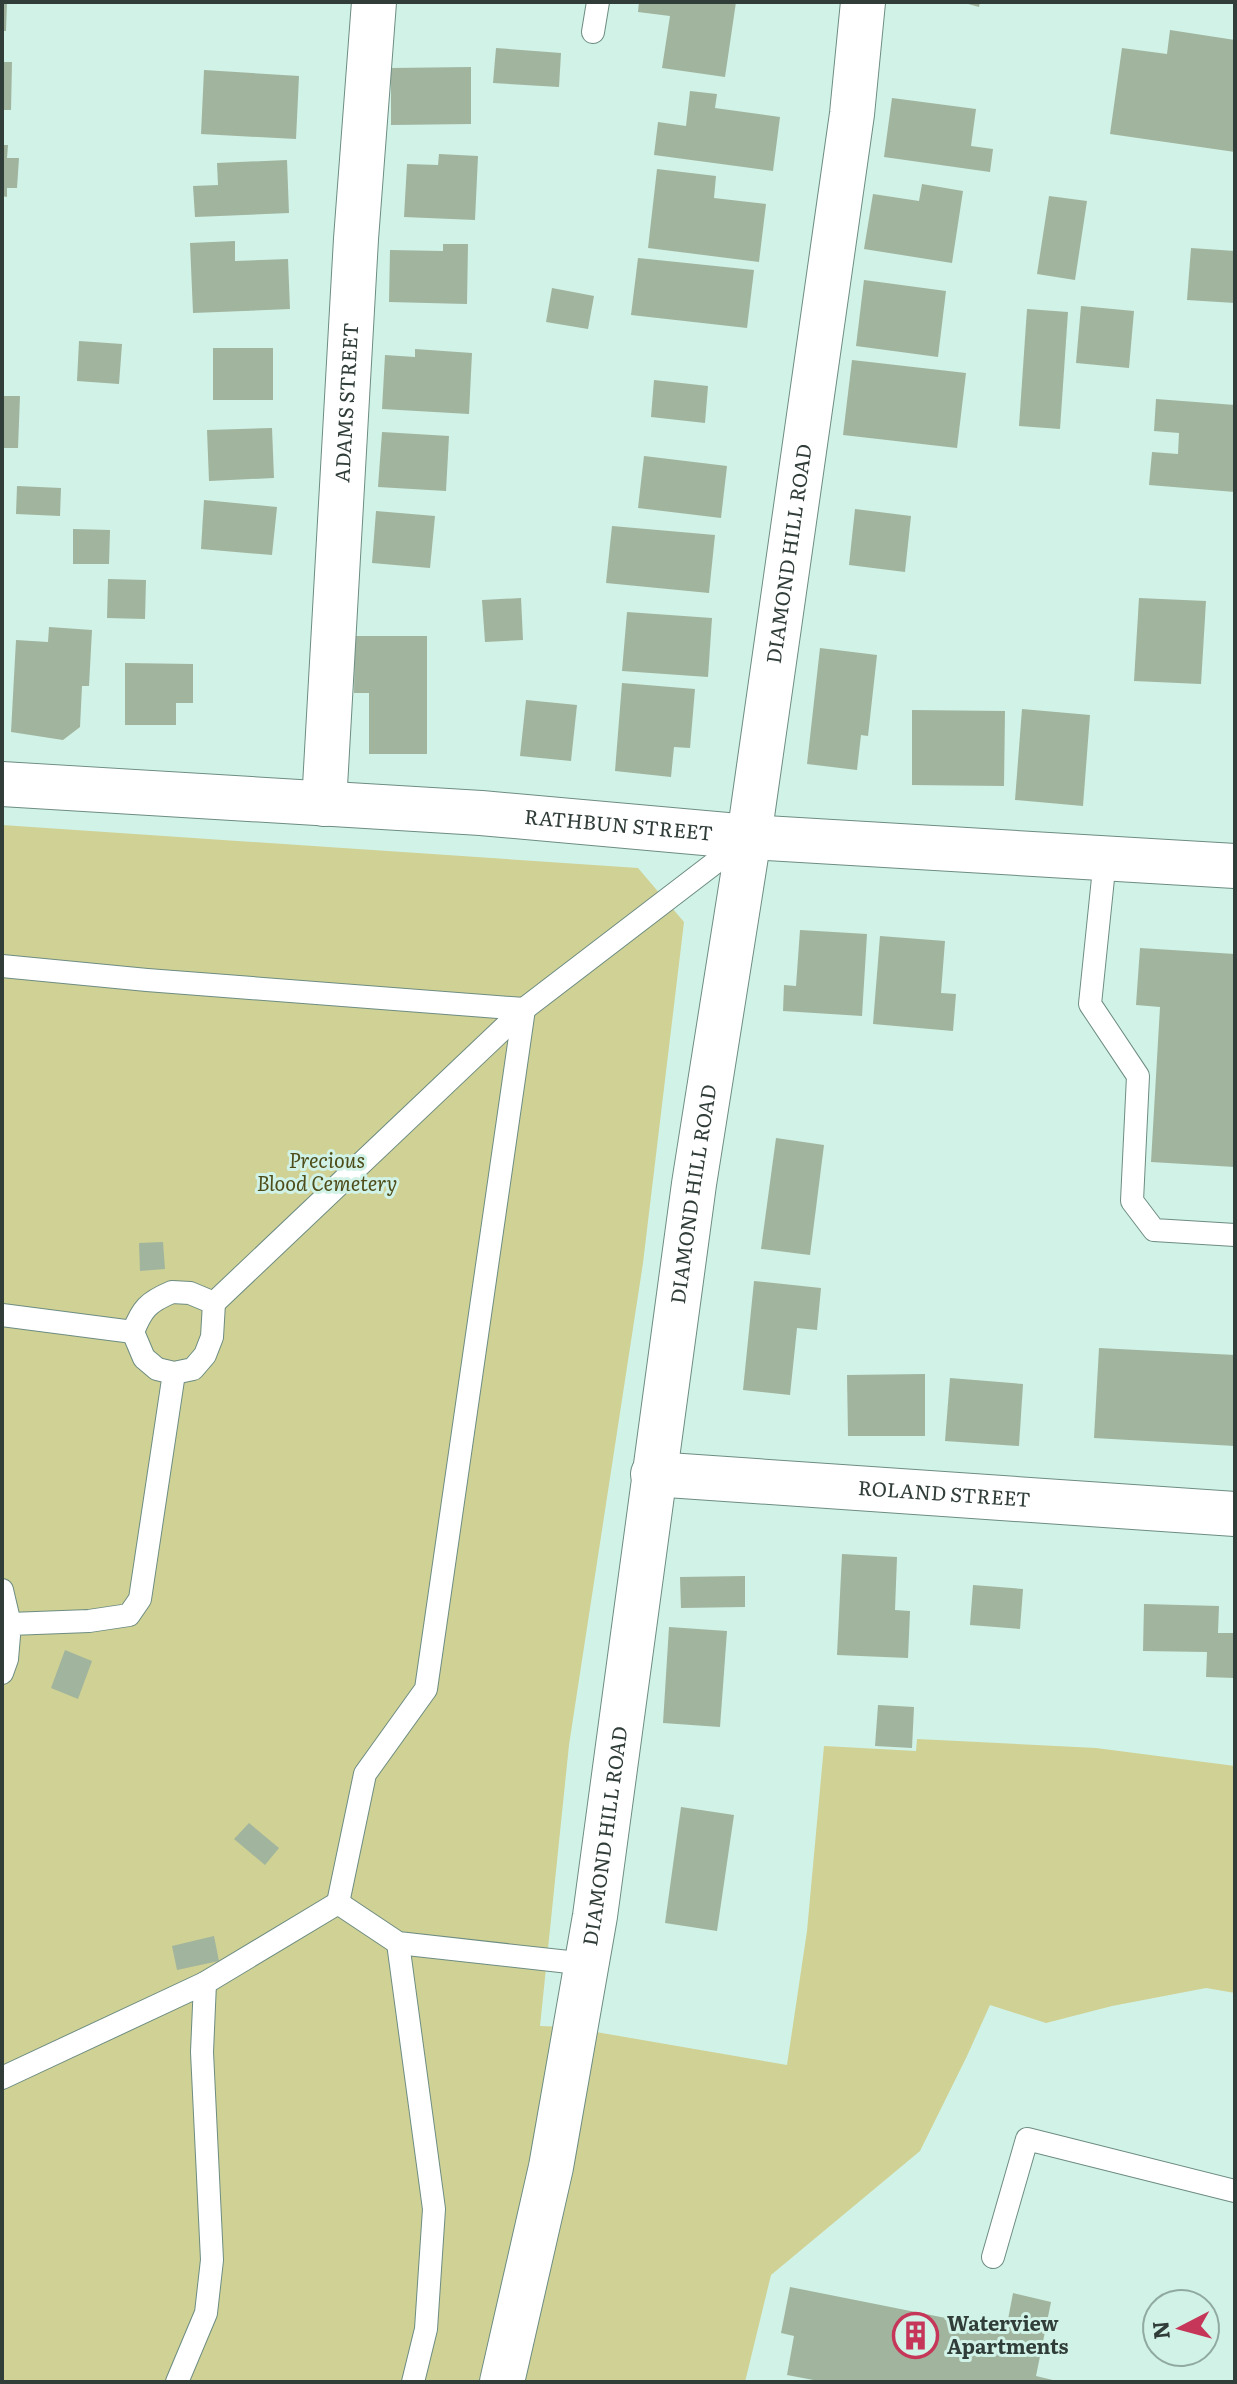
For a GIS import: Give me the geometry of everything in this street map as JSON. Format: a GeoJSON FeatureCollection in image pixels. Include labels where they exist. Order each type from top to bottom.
{"type":"FeatureCollection","features":[{"type":"Feature","properties":{"kind":"street","name":"ADAMS STREET"},"geometry":{"type":"LineString","coordinates":[[324,804],[356,239],[374,2]]}},
{"type":"Feature","properties":{"kind":"street","name":"DIAMOND HILL ROAD"},"geometry":{"type":"LineString","coordinates":[[502,2382],[551,2167],[595,1916],[694,1184],[749,837],[852,114],[863,2]]}},
{"type":"Feature","properties":{"kind":"street","name":"RATHBUN STREET"},"geometry":{"type":"LineString","coordinates":[[2,784],[481,813],[749,837],[1235,866]]}},
{"type":"Feature","properties":{"kind":"street","name":"ROLAND STREET"},"geometry":{"type":"LineString","coordinates":[[653,1474],[1235,1514]]}},
{"type":"Feature","properties":{"kind":"lane"},"geometry":{"type":"LineString","coordinates":[[593,32],[598,2]]}},
{"type":"Feature","properties":{"kind":"lane"},"geometry":{"type":"LineString","coordinates":[[214,1303],[190,1293],[172,1292],[156,1299],[140,1313],[133,1332],[144,1358],[157,1369],[174,1373],[193,1369],[205,1355],[212,1337],[214,1303],[524,1009],[749,837]]}},
{"type":"Feature","properties":{"kind":"lane"},"geometry":{"type":"LineString","coordinates":[[1105,859],[1090,1004],[1138,1076],[1132,1201],[1154,1230],[1235,1235]]}},
{"type":"Feature","properties":{"kind":"lane"},"geometry":{"type":"LineString","coordinates":[[2,966],[524,1009]]}},
{"type":"Feature","properties":{"kind":"lane"},"geometry":{"type":"LineString","coordinates":[[2,2078],[205,1983],[338,1903],[365,1774],[426,1689],[524,1009]]}},
{"type":"Feature","properties":{"kind":"lane"},"geometry":{"type":"LineString","coordinates":[[2,1315],[133,1332]]}},
{"type":"Feature","properties":{"kind":"lane"},"geometry":{"type":"LineString","coordinates":[[10,1624],[89,1621],[129,1615],[140,1599],[174,1373]]}},
{"type":"Feature","properties":{"kind":"lane"},"geometry":{"type":"LineString","coordinates":[[2,1590],[10,1624],[7,1659],[2,1673]]}},
{"type":"Feature","properties":{"kind":"lane"},"geometry":{"type":"LineString","coordinates":[[338,1903],[398,1943],[587,1964]]}},
{"type":"Feature","properties":{"kind":"lane"},"geometry":{"type":"LineString","coordinates":[[398,1943],[434,2209],[426,2329],[413,2382]]}},
{"type":"Feature","properties":{"kind":"lane"},"geometry":{"type":"LineString","coordinates":[[177,2382],[206,2313],[212,2260],[202,2052],[205,1983]]}},
{"type":"Feature","properties":{"kind":"lane"},"geometry":{"type":"LineString","coordinates":[[993,2257],[1027,2139],[1235,2191]]}},
{"type":"Feature","properties":{"kind":"green space","name":"Precious Blood Cemetery"},"geometry":{"type":"Polygon","coordinates":[[[2,825],[638,868],[684,922],[643,1263],[569,1745],[540,2026],[567,2027],[787,2065],[807,1931],[824,1746],[916,1751],[917,1739],[1096,1748],[1235,1766],[1235,1993],[1206,1988],[1112,2006],[1046,2023],[990,2005],[920,2151],[771,2275],[745,2382],[2,2382],[2,825]]]}},
{"type":"Feature","properties":{"kind":"building"},"geometry":{"type":"Polygon","coordinates":[[[2,2],[7,2],[6,31],[2,31],[2,2]]]}},
{"type":"Feature","properties":{"kind":"building"},"geometry":{"type":"Polygon","coordinates":[[[639,2],[736,2],[725,77],[662,68],[670,16],[638,12],[639,2]]]}},
{"type":"Feature","properties":{"kind":"building"},"geometry":{"type":"Polygon","coordinates":[[[961,2],[980,2],[979,7],[961,2]]]}},
{"type":"Feature","properties":{"kind":"building"},"geometry":{"type":"Polygon","coordinates":[[[1170,30],[1235,40],[1235,152],[1110,134],[1122,48],[1167,54],[1170,30]]]}},
{"type":"Feature","properties":{"kind":"building"},"geometry":{"type":"Polygon","coordinates":[[[496,48],[561,53],[559,87],[493,83],[496,48]]]}},
{"type":"Feature","properties":{"kind":"building"},"geometry":{"type":"Polygon","coordinates":[[[2,62],[12,62],[11,110],[2,110],[2,62]]]}},
{"type":"Feature","properties":{"kind":"building"},"geometry":{"type":"Polygon","coordinates":[[[471,67],[471,124],[391,125],[391,68],[471,67]]]}},
{"type":"Feature","properties":{"kind":"building"},"geometry":{"type":"Polygon","coordinates":[[[204,70],[299,76],[296,139],[201,134],[204,70]]]}},
{"type":"Feature","properties":{"kind":"building"},"geometry":{"type":"Polygon","coordinates":[[[690,91],[717,94],[715,108],[780,117],[773,171],[654,155],[658,122],[686,126],[690,91]]]}},
{"type":"Feature","properties":{"kind":"building"},"geometry":{"type":"Polygon","coordinates":[[[892,98],[976,109],[971,146],[993,149],[990,172],[884,157],[892,98]]]}},
{"type":"Feature","properties":{"kind":"building"},"geometry":{"type":"Polygon","coordinates":[[[2,145],[8,145],[7,158],[19,158],[17,188],[7,188],[7,197],[2,196],[2,145]]]}},
{"type":"Feature","properties":{"kind":"building"},"geometry":{"type":"Polygon","coordinates":[[[439,154],[478,156],[475,220],[404,217],[407,164],[438,165],[439,154]]]}},
{"type":"Feature","properties":{"kind":"building"},"geometry":{"type":"Polygon","coordinates":[[[287,160],[289,213],[195,217],[193,186],[218,185],[217,163],[287,160]]]}},
{"type":"Feature","properties":{"kind":"building"},"geometry":{"type":"Polygon","coordinates":[[[657,169],[716,176],[714,198],[766,204],[759,262],[648,248],[657,169]]]}},
{"type":"Feature","properties":{"kind":"building"},"geometry":{"type":"Polygon","coordinates":[[[922,184],[963,191],[952,263],[864,249],[873,194],[919,201],[922,184]]]}},
{"type":"Feature","properties":{"kind":"building"},"geometry":{"type":"Polygon","coordinates":[[[1049,196],[1087,201],[1075,280],[1037,274],[1049,196]]]}},
{"type":"Feature","properties":{"kind":"building"},"geometry":{"type":"Polygon","coordinates":[[[235,241],[235,261],[288,259],[290,309],[193,313],[190,243],[235,241]]]}},
{"type":"Feature","properties":{"kind":"building"},"geometry":{"type":"Polygon","coordinates":[[[443,244],[468,244],[467,304],[389,302],[390,250],[443,251],[443,244]]]}},
{"type":"Feature","properties":{"kind":"building"},"geometry":{"type":"Polygon","coordinates":[[[1191,248],[1235,251],[1235,303],[1187,300],[1191,248]]]}},
{"type":"Feature","properties":{"kind":"building"},"geometry":{"type":"Polygon","coordinates":[[[638,258],[754,270],[747,328],[631,315],[638,258]]]}},
{"type":"Feature","properties":{"kind":"building"},"geometry":{"type":"Polygon","coordinates":[[[864,280],[946,291],[938,357],[856,346],[864,280]]]}},
{"type":"Feature","properties":{"kind":"building"},"geometry":{"type":"Polygon","coordinates":[[[552,288],[594,296],[588,329],[546,322],[552,288]]]}},
{"type":"Feature","properties":{"kind":"building"},"geometry":{"type":"Polygon","coordinates":[[[1081,306],[1134,311],[1129,368],[1076,363],[1081,306]]]}},
{"type":"Feature","properties":{"kind":"building"},"geometry":{"type":"Polygon","coordinates":[[[1027,309],[1068,312],[1060,429],[1019,426],[1027,309]]]}},
{"type":"Feature","properties":{"kind":"building"},"geometry":{"type":"Polygon","coordinates":[[[79,341],[122,344],[119,384],[77,381],[79,341]]]}},
{"type":"Feature","properties":{"kind":"building"},"geometry":{"type":"Polygon","coordinates":[[[213,348],[273,348],[273,400],[213,400],[213,348]]]}},
{"type":"Feature","properties":{"kind":"building"},"geometry":{"type":"Polygon","coordinates":[[[415,349],[472,353],[469,414],[382,409],[385,355],[415,357],[415,349]]]}},
{"type":"Feature","properties":{"kind":"building"},"geometry":{"type":"Polygon","coordinates":[[[852,360],[966,373],[957,448],[843,435],[852,360]]]}},
{"type":"Feature","properties":{"kind":"building"},"geometry":{"type":"Polygon","coordinates":[[[654,380],[708,386],[705,423],[651,417],[654,380]]]}},
{"type":"Feature","properties":{"kind":"building"},"geometry":{"type":"Polygon","coordinates":[[[2,396],[20,396],[18,448],[2,448],[2,396]]]}},
{"type":"Feature","properties":{"kind":"building"},"geometry":{"type":"Polygon","coordinates":[[[1156,399],[1235,405],[1235,492],[1149,485],[1152,452],[1178,454],[1179,433],[1154,431],[1156,399]]]}},
{"type":"Feature","properties":{"kind":"building"},"geometry":{"type":"Polygon","coordinates":[[[272,428],[274,478],[209,481],[207,430],[272,428]]]}},
{"type":"Feature","properties":{"kind":"building"},"geometry":{"type":"Polygon","coordinates":[[[382,432],[449,436],[446,491],[378,487],[382,432]]]}},
{"type":"Feature","properties":{"kind":"building"},"geometry":{"type":"Polygon","coordinates":[[[644,456],[727,466],[721,518],[638,508],[644,456]]]}},
{"type":"Feature","properties":{"kind":"building"},"geometry":{"type":"Polygon","coordinates":[[[17,486],[61,488],[60,516],[16,514],[17,486]]]}},
{"type":"Feature","properties":{"kind":"building"},"geometry":{"type":"Polygon","coordinates":[[[204,500],[277,507],[272,555],[201,549],[204,500]]]}},
{"type":"Feature","properties":{"kind":"building"},"geometry":{"type":"Polygon","coordinates":[[[855,509],[911,516],[905,572],[849,565],[855,509]]]}},
{"type":"Feature","properties":{"kind":"building"},"geometry":{"type":"Polygon","coordinates":[[[376,511],[435,516],[430,568],[372,563],[376,511]]]}},
{"type":"Feature","properties":{"kind":"building"},"geometry":{"type":"Polygon","coordinates":[[[612,526],[715,535],[709,593],[606,583],[612,526]]]}},
{"type":"Feature","properties":{"kind":"building"},"geometry":{"type":"Polygon","coordinates":[[[73,529],[110,530],[109,564],[73,564],[73,529]]]}},
{"type":"Feature","properties":{"kind":"building"},"geometry":{"type":"Polygon","coordinates":[[[108,579],[146,580],[145,619],[107,618],[108,579]]]}},
{"type":"Feature","properties":{"kind":"building"},"geometry":{"type":"Polygon","coordinates":[[[521,598],[523,640],[485,642],[482,600],[521,598]]]}},
{"type":"Feature","properties":{"kind":"building"},"geometry":{"type":"Polygon","coordinates":[[[1139,598],[1206,601],[1201,684],[1134,681],[1139,598]]]}},
{"type":"Feature","properties":{"kind":"building"},"geometry":{"type":"Polygon","coordinates":[[[627,612],[712,618],[708,677],[622,671],[627,612]]]}},
{"type":"Feature","properties":{"kind":"building"},"geometry":{"type":"Polygon","coordinates":[[[49,627],[92,630],[89,686],[82,686],[80,727],[63,740],[11,732],[16,640],[48,642],[49,627]]]}},
{"type":"Feature","properties":{"kind":"building"},"geometry":{"type":"Polygon","coordinates":[[[355,636],[427,636],[427,754],[369,754],[369,693],[354,693],[355,636]]]}},
{"type":"Feature","properties":{"kind":"building"},"geometry":{"type":"Polygon","coordinates":[[[820,648],[877,655],[868,736],[861,735],[857,770],[807,764],[820,648]]]}},
{"type":"Feature","properties":{"kind":"building"},"geometry":{"type":"Polygon","coordinates":[[[125,663],[193,664],[193,703],[176,703],[176,725],[125,725],[125,663]]]}},
{"type":"Feature","properties":{"kind":"building"},"geometry":{"type":"Polygon","coordinates":[[[622,683],[695,689],[690,748],[674,747],[671,777],[615,771],[622,683]]]}},
{"type":"Feature","properties":{"kind":"building"},"geometry":{"type":"Polygon","coordinates":[[[526,700],[577,705],[571,761],[520,756],[526,700]]]}},
{"type":"Feature","properties":{"kind":"building"},"geometry":{"type":"Polygon","coordinates":[[[1022,709],[1090,715],[1083,806],[1015,800],[1022,709]]]}},
{"type":"Feature","properties":{"kind":"building"},"geometry":{"type":"Polygon","coordinates":[[[912,710],[1005,711],[1004,786],[912,785],[912,710]]]}},
{"type":"Feature","properties":{"kind":"building"},"geometry":{"type":"Polygon","coordinates":[[[800,930],[867,934],[862,1016],[783,1011],[784,985],[796,986],[800,930]]]}},
{"type":"Feature","properties":{"kind":"building"},"geometry":{"type":"Polygon","coordinates":[[[880,936],[945,941],[941,993],[956,994],[953,1031],[873,1024],[880,936]]]}},
{"type":"Feature","properties":{"kind":"building"},"geometry":{"type":"Polygon","coordinates":[[[1140,948],[1235,954],[1235,1167],[1151,1162],[1160,1007],[1136,1005],[1140,948]]]}},
{"type":"Feature","properties":{"kind":"building"},"geometry":{"type":"Polygon","coordinates":[[[776,1138],[824,1145],[810,1255],[761,1249],[776,1138]]]}},
{"type":"Feature","properties":{"kind":"building"},"geometry":{"type":"Polygon","coordinates":[[[163,1242],[165,1269],[140,1271],[139,1243],[163,1242]]]}},
{"type":"Feature","properties":{"kind":"building"},"geometry":{"type":"Polygon","coordinates":[[[754,1281],[821,1288],[817,1330],[797,1328],[790,1395],[743,1390],[754,1281]]]}},
{"type":"Feature","properties":{"kind":"building"},"geometry":{"type":"Polygon","coordinates":[[[1099,1348],[1235,1355],[1235,1446],[1094,1438],[1099,1348]]]}},
{"type":"Feature","properties":{"kind":"building"},"geometry":{"type":"Polygon","coordinates":[[[925,1374],[925,1436],[848,1436],[847,1375],[925,1374]]]}},
{"type":"Feature","properties":{"kind":"building"},"geometry":{"type":"Polygon","coordinates":[[[950,1378],[1023,1384],[1019,1446],[945,1441],[950,1378]]]}},
{"type":"Feature","properties":{"kind":"building"},"geometry":{"type":"Polygon","coordinates":[[[842,1554],[897,1557],[895,1610],[910,1611],[908,1658],[837,1655],[842,1554]]]}},
{"type":"Feature","properties":{"kind":"building"},"geometry":{"type":"Polygon","coordinates":[[[745,1576],[745,1607],[681,1608],[680,1577],[745,1576]]]}},
{"type":"Feature","properties":{"kind":"building"},"geometry":{"type":"Polygon","coordinates":[[[973,1585],[1023,1589],[1020,1629],[970,1625],[973,1585]]]}},
{"type":"Feature","properties":{"kind":"building"},"geometry":{"type":"Polygon","coordinates":[[[1144,1604],[1219,1606],[1218,1633],[1235,1633],[1235,1678],[1206,1677],[1207,1652],[1143,1651],[1144,1604]]]}},
{"type":"Feature","properties":{"kind":"building"},"geometry":{"type":"Polygon","coordinates":[[[669,1627],[727,1631],[720,1727],[663,1723],[669,1627]]]}},
{"type":"Feature","properties":{"kind":"building"},"geometry":{"type":"Polygon","coordinates":[[[65,1650],[92,1661],[78,1699],[51,1688],[65,1650]]]}},
{"type":"Feature","properties":{"kind":"building"},"geometry":{"type":"Polygon","coordinates":[[[878,1705],[914,1707],[912,1748],[875,1746],[878,1705]]]}},
{"type":"Feature","properties":{"kind":"building"},"geometry":{"type":"Polygon","coordinates":[[[681,1807],[734,1815],[717,1931],[665,1923],[681,1807]]]}},
{"type":"Feature","properties":{"kind":"building"},"geometry":{"type":"Polygon","coordinates":[[[249,1823],[279,1848],[265,1865],[234,1839],[249,1823]]]}},
{"type":"Feature","properties":{"kind":"building"},"geometry":{"type":"Polygon","coordinates":[[[214,1936],[219,1961],[177,1970],[172,1946],[214,1936]]]}},
{"type":"Feature","properties":{"kind":"building","name":"Waterview Apartments"},"geometry":{"type":"Polygon","coordinates":[[[790,2287],[1006,2330],[1013,2293],[1051,2302],[1036,2376],[1061,2382],[824,2382],[787,2375],[794,2336],[781,2333],[790,2287]]]}},
{"type":"Feature","properties":{"kind":"place","name":"Waterview Apartments"},"geometry":{"type":"Point","coordinates":[916,2335]}}]}
